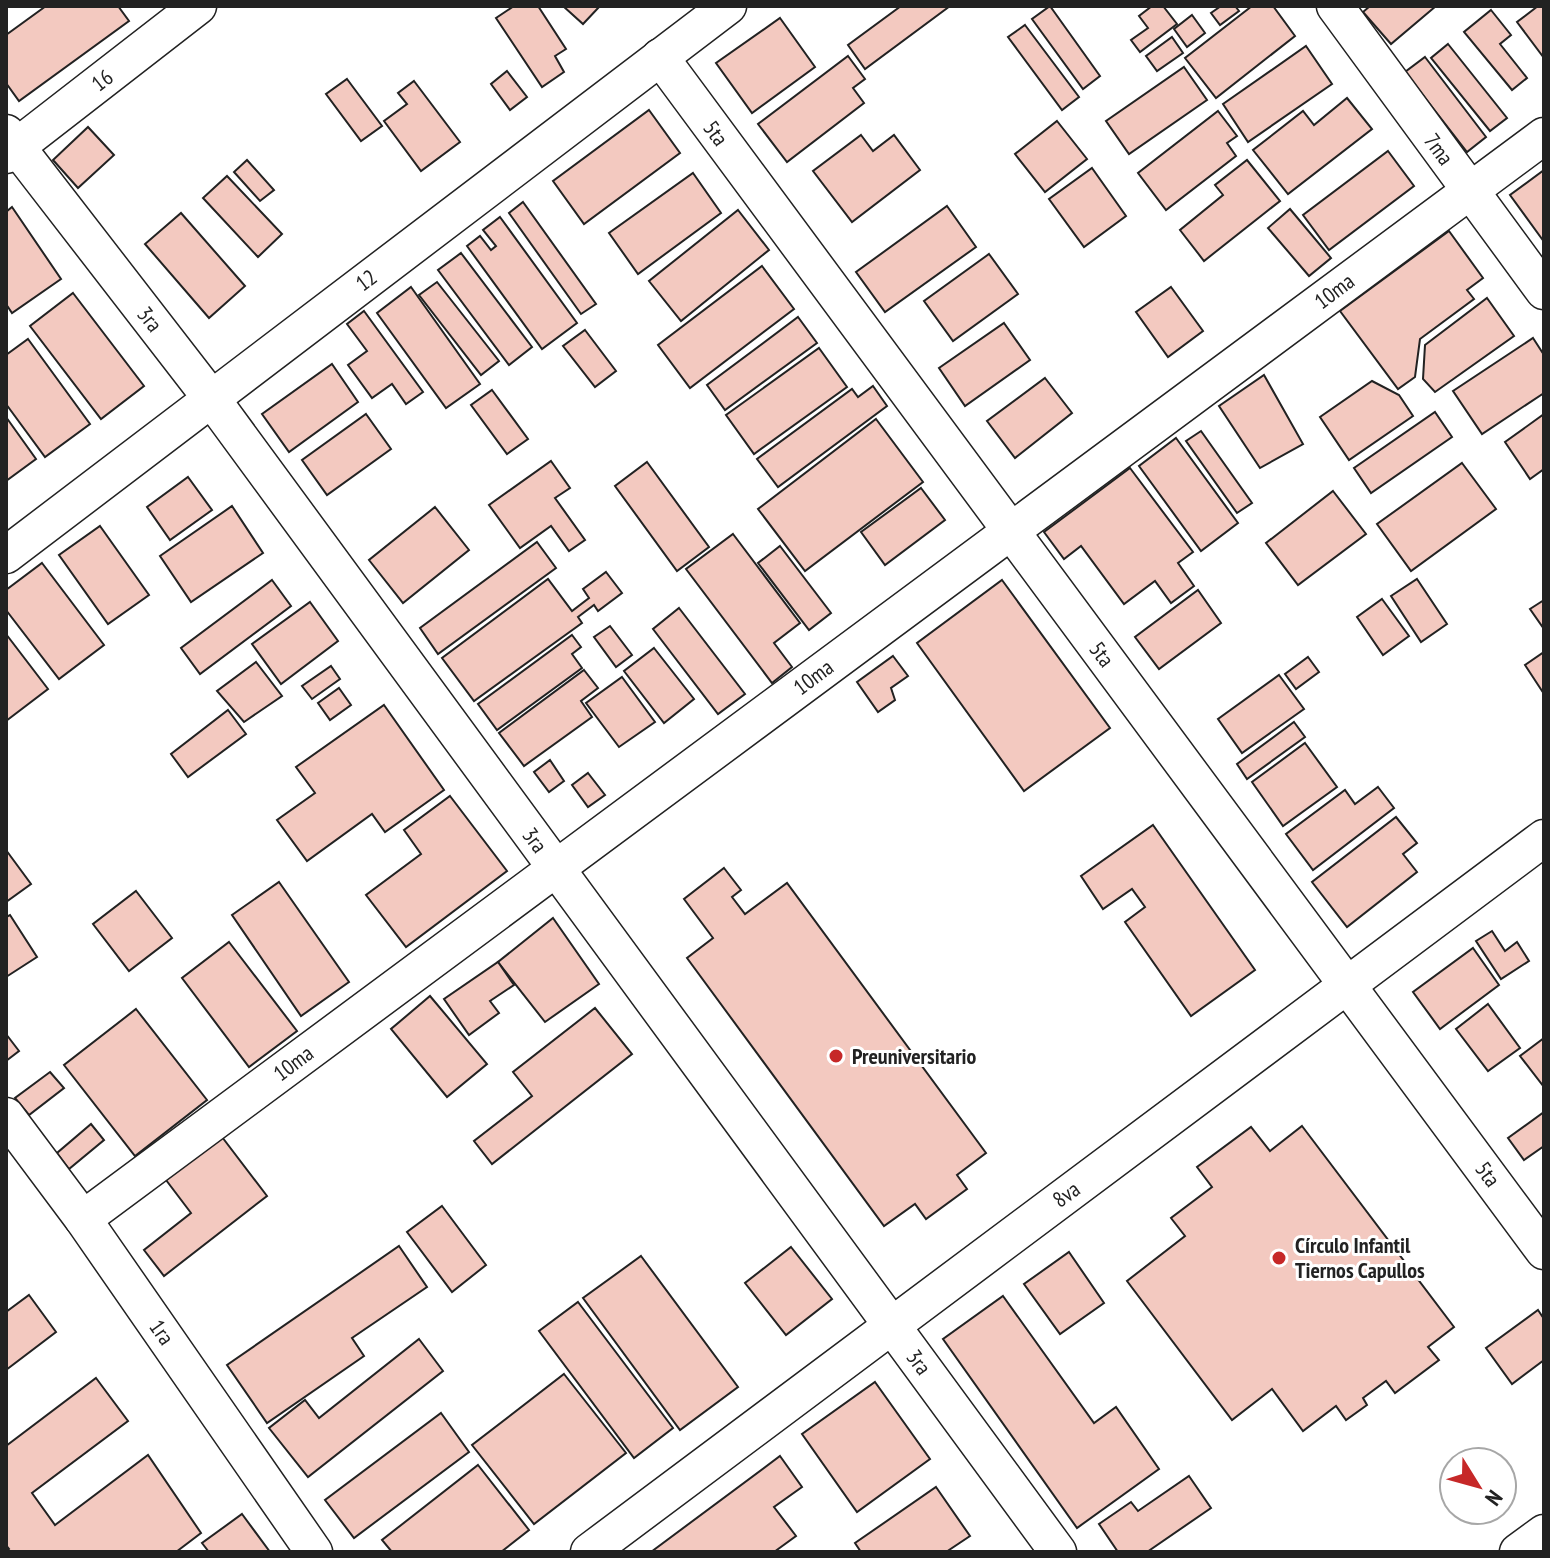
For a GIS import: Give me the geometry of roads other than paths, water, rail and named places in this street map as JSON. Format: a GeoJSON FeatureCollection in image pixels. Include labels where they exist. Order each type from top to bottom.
{"type":"FeatureCollection","features":[{"type":"Feature","properties":{"kind":"street","name":"16"},"geometry":{"type":"LineString","coordinates":[[9,145],[198,6]]}},
{"type":"Feature","properties":{"kind":"street","name":"12"},"geometry":{"type":"LineString","coordinates":[[6,555],[728,6]]}},
{"type":"Feature","properties":{"kind":"street","name":"7ma"},"geometry":{"type":"LineString","coordinates":[[1335,6],[1544,291]]}},
{"type":"Feature","properties":{"kind":"street","name":"5ta"},"geometry":{"type":"LineString","coordinates":[[660,57],[1544,1251]]}},
{"type":"Feature","properties":{"kind":"street","name":"10ma"},"geometry":{"type":"LineString","coordinates":[[83,1219],[1544,136]]}},
{"type":"Feature","properties":{"kind":"street","name":"3ra"},"geometry":{"type":"LineString","coordinates":[[9,145],[211,398],[1058,1552]]}},
{"type":"Feature","properties":{"kind":"street","name":"8va"},"geometry":{"type":"LineString","coordinates":[[589,1552],[1544,838]]}},
{"type":"Feature","properties":{"kind":"street","name":"1ra"},"geometry":{"type":"LineString","coordinates":[[6,1116],[83,1219],[314,1552]]}},
{"type":"Feature","properties":{"kind":"street"},"geometry":{"type":"LineString","coordinates":[[1518,1552],[1544,1533]]}},
{"type":"Feature","properties":{"kind":"place","name":"Preuniversitario"},"geometry":{"type":"Point","coordinates":[836,1056]}},
{"type":"Feature","properties":{"kind":"place","name":"Círculo Infantil Tiernos Capullos"},"geometry":{"type":"Point","coordinates":[1279,1258]}}]}
